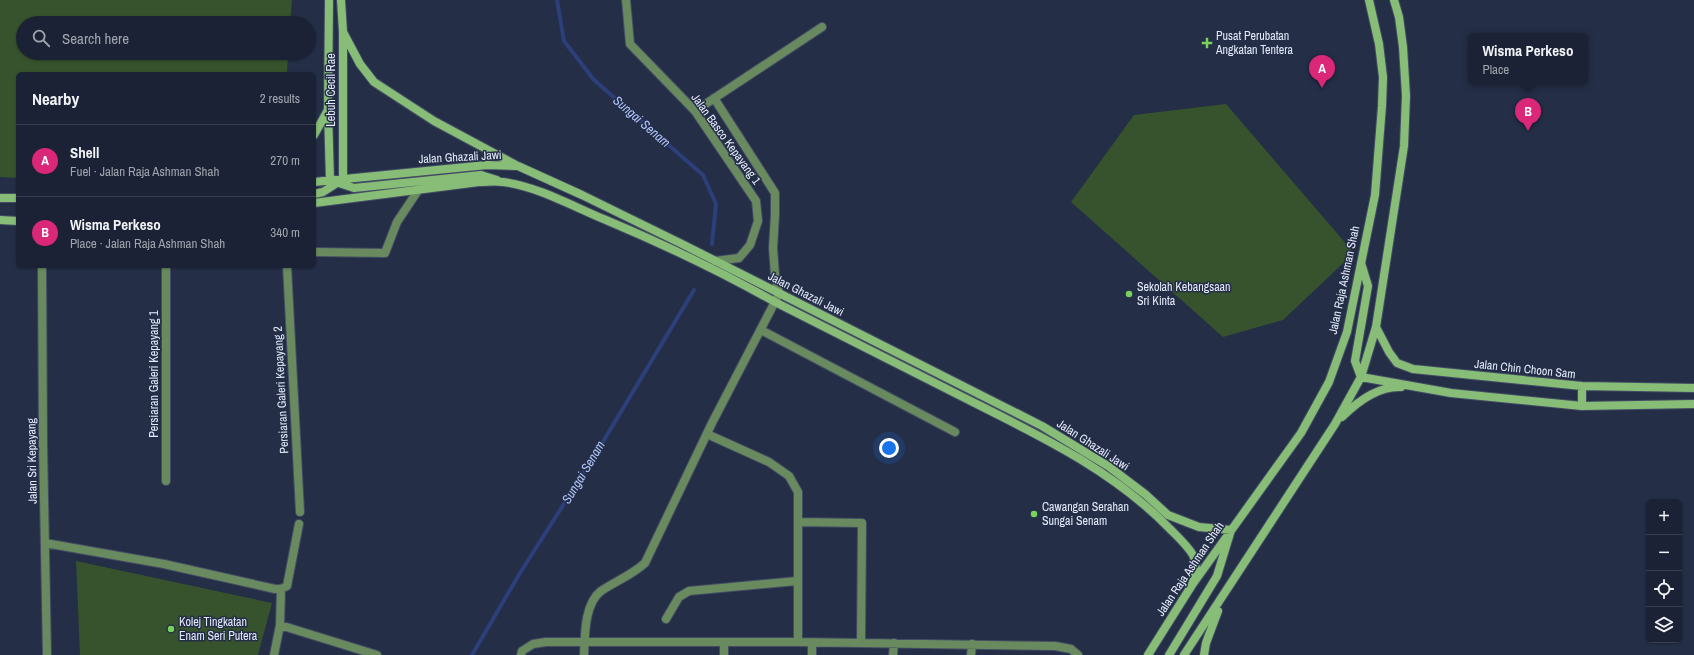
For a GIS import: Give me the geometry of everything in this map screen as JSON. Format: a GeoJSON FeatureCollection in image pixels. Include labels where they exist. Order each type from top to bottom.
{"type":"FeatureCollection","features":[{"type":"Feature","properties":{"kind":"street","name":"Lebuh Cecil Rae"},"geometry":{"type":"LineString","coordinates":[[329,0],[328,110],[337,181]]}},
{"type":"Feature","properties":{"kind":"street","name":"Lebuh Cecil Rae"},"geometry":{"type":"LineString","coordinates":[[337,181],[343,32],[341,0]]}},
{"type":"Feature","properties":{"kind":"street","name":"Jalan Basco Kepayang 1"},"geometry":{"type":"LineString","coordinates":[[626,0],[630,44],[695,111],[756,201],[758,221],[750,245],[739,258],[715,261]]}},
{"type":"Feature","properties":{"kind":"street","name":"Jalan Raja Ashman Shah"},"geometry":{"type":"LineString","coordinates":[[1148,655],[1192,584],[1301,433],[1329,382],[1347,332],[1375,195],[1383,84],[1379,44],[1369,0]]}},
{"type":"Feature","properties":{"kind":"street"},"geometry":{"type":"LineString","coordinates":[[1184,655],[1335,424],[1361,377],[1376,327],[1404,146],[1406,96],[1403,47],[1399,17],[1394,0]]}},
{"type":"Feature","properties":{"kind":"street"},"geometry":{"type":"LineString","coordinates":[[695,111],[822,27]]}},
{"type":"Feature","properties":{"kind":"street"},"geometry":{"type":"LineString","coordinates":[[343,32],[360,64],[374,82],[434,121],[518,166]]}},
{"type":"Feature","properties":{"kind":"street","name":"Jalan Basco Kepayang 1"},"geometry":{"type":"LineString","coordinates":[[714,98],[775,192],[773,248],[775,275],[779,294]]}},
{"type":"Feature","properties":{"kind":"street"},"geometry":{"type":"LineString","coordinates":[[316,132],[328,110]]}},
{"type":"Feature","properties":{"kind":"street","name":"Jalan Ghazali Jawi"},"geometry":{"type":"LineString","coordinates":[[316,182],[487,165],[518,166],[582,195],[1042,426],[1108,466],[1145,494],[1168,515],[1199,526],[1231,530]]}},
{"type":"Feature","properties":{"kind":"street"},"geometry":{"type":"LineString","coordinates":[[316,194],[323,192],[337,181],[354,188],[481,175],[506,183]]}},
{"type":"Feature","properties":{"kind":"street","name":"Jalan Ghazali Jawi"},"geometry":{"type":"LineString","coordinates":[[316,203],[479,182],[506,183],[534,190],[618,225],[677,251],[746,285],[775,302],[999,415],[1090,464],[1131,493],[1159,517],[1182,542],[1193,556],[1196,568],[1192,584]]}},
{"type":"Feature","properties":{"kind":"street"},"geometry":{"type":"LineString","coordinates":[[316,252],[385,253],[397,222],[419,189]]}},
{"type":"Feature","properties":{"kind":"street"},"geometry":{"type":"LineString","coordinates":[[0,198],[16,198]]}},
{"type":"Feature","properties":{"kind":"street"},"geometry":{"type":"LineString","coordinates":[[0,220],[16,221]]}},
{"type":"Feature","properties":{"kind":"street"},"geometry":{"type":"LineString","coordinates":[[1361,262],[1368,286],[1355,361],[1361,377]]}},
{"type":"Feature","properties":{"kind":"street","name":"Jalan Sri Kepayang"},"geometry":{"type":"LineString","coordinates":[[42,268],[43,444],[47,655]]}},
{"type":"Feature","properties":{"kind":"street","name":"Persiaran Galeri Kepayang 1"},"geometry":{"type":"LineString","coordinates":[[166,268],[166,481]]}},
{"type":"Feature","properties":{"kind":"street","name":"Persiaran Galeri Kepayang 2"},"geometry":{"type":"LineString","coordinates":[[287,268],[300,512]]}},
{"type":"Feature","properties":{"kind":"street"},"geometry":{"type":"LineString","coordinates":[[584,655],[586,623],[592,603],[600,592],[646,564],[708,434],[779,294]]}},
{"type":"Feature","properties":{"kind":"street","name":"Jalan Chin Choon Sam"},"geometry":{"type":"LineString","coordinates":[[1376,327],[1389,352],[1397,363],[1413,369],[1582,386],[1694,388]]}},
{"type":"Feature","properties":{"kind":"street"},"geometry":{"type":"LineString","coordinates":[[761,330],[955,432]]}},
{"type":"Feature","properties":{"kind":"street"},"geometry":{"type":"LineString","coordinates":[[1361,377],[1451,393],[1582,406],[1694,404]]}},
{"type":"Feature","properties":{"kind":"street"},"geometry":{"type":"LineString","coordinates":[[1582,386],[1582,406]]}},
{"type":"Feature","properties":{"kind":"street"},"geometry":{"type":"LineString","coordinates":[[1335,424],[1348,411],[1371,395],[1397,387],[1414,387]]}},
{"type":"Feature","properties":{"kind":"street"},"geometry":{"type":"LineString","coordinates":[[708,434],[769,462],[789,476],[798,492],[798,642]]}},
{"type":"Feature","properties":{"kind":"street"},"geometry":{"type":"LineString","coordinates":[[798,522],[862,522],[861,643]]}},
{"type":"Feature","properties":{"kind":"street"},"geometry":{"type":"LineString","coordinates":[[46,543],[164,564],[275,589],[281,589],[287,586],[299,524]]}},
{"type":"Feature","properties":{"kind":"street"},"geometry":{"type":"LineString","coordinates":[[1169,655],[1218,576],[1231,530]]}},
{"type":"Feature","properties":{"kind":"street"},"geometry":{"type":"LineString","coordinates":[[666,619],[679,597],[689,591],[797,581]]}},
{"type":"Feature","properties":{"kind":"street"},"geometry":{"type":"LineString","coordinates":[[274,655],[280,626],[281,589]]}},
{"type":"Feature","properties":{"kind":"street"},"geometry":{"type":"LineString","coordinates":[[1204,655],[1206,643],[1222,599]]}},
{"type":"Feature","properties":{"kind":"street"},"geometry":{"type":"LineString","coordinates":[[280,626],[377,655]]}},
{"type":"Feature","properties":{"kind":"street"},"geometry":{"type":"LineString","coordinates":[[521,655],[522,651],[533,644],[546,642],[812,642],[1055,646],[1071,649],[1078,655]]}},
{"type":"Feature","properties":{"kind":"street"},"geometry":{"type":"LineString","coordinates":[[812,642],[812,655]]}},
{"type":"Feature","properties":{"kind":"street"},"geometry":{"type":"LineString","coordinates":[[724,643],[724,655]]}},
{"type":"Feature","properties":{"kind":"street"},"geometry":{"type":"LineString","coordinates":[[893,655],[894,644]]}},
{"type":"Feature","properties":{"kind":"street"},"geometry":{"type":"LineString","coordinates":[[971,655],[972,644]]}},
{"type":"Feature","properties":{"kind":"green space"},"geometry":{"type":"Polygon","coordinates":[[[0,0],[292,0],[291,16],[16,16],[16,60],[288,60],[287,72],[16,72],[16,178],[0,177],[0,0]]]}},
{"type":"Feature","properties":{"kind":"green space"},"geometry":{"type":"Polygon","coordinates":[[[1226,104],[1354,253],[1283,320],[1223,337],[1071,202],[1134,115],[1226,104]]]}},
{"type":"Feature","properties":{"kind":"green space","name":"Kolej Tingkatan Enam Seri Putera"},"geometry":{"type":"Polygon","coordinates":[[[76,561],[272,603],[258,655],[80,655],[76,561]]]}},
{"type":"Feature","properties":{"kind":"waterway","name":"Sungai Senam"},"geometry":{"type":"LineString","coordinates":[[557,0],[564,41],[594,80],[703,175],[716,204],[712,244]]}},
{"type":"Feature","properties":{"kind":"waterway","name":"Sungai Senam"},"geometry":{"type":"LineString","coordinates":[[472,655],[520,573],[595,455],[694,290]]}},
{"type":"Feature","properties":{"kind":"place","name":"Pusat Perubatan Angkatan Tentera"},"geometry":{"type":"Point","coordinates":[1207,43]}},
{"type":"Feature","properties":{"kind":"place","name":"Shell"},"geometry":{"type":"Point","coordinates":[1322,88]}},
{"type":"Feature","properties":{"kind":"place","name":"Wisma Perkeso"},"geometry":{"type":"Point","coordinates":[1528,131]}},
{"type":"Feature","properties":{"kind":"place","name":"Sekolah Kebangsaan Sri Kinta"},"geometry":{"type":"Point","coordinates":[1129,294]}},
{"type":"Feature","properties":{"kind":"place","name":"Cawangan Serahan Sungai Senam"},"geometry":{"type":"Point","coordinates":[1034,514]}},
{"type":"Feature","properties":{"kind":"place","name":"Kolej Tingkatan Enam Seri Putera"},"geometry":{"type":"Point","coordinates":[171,629]}}]}
